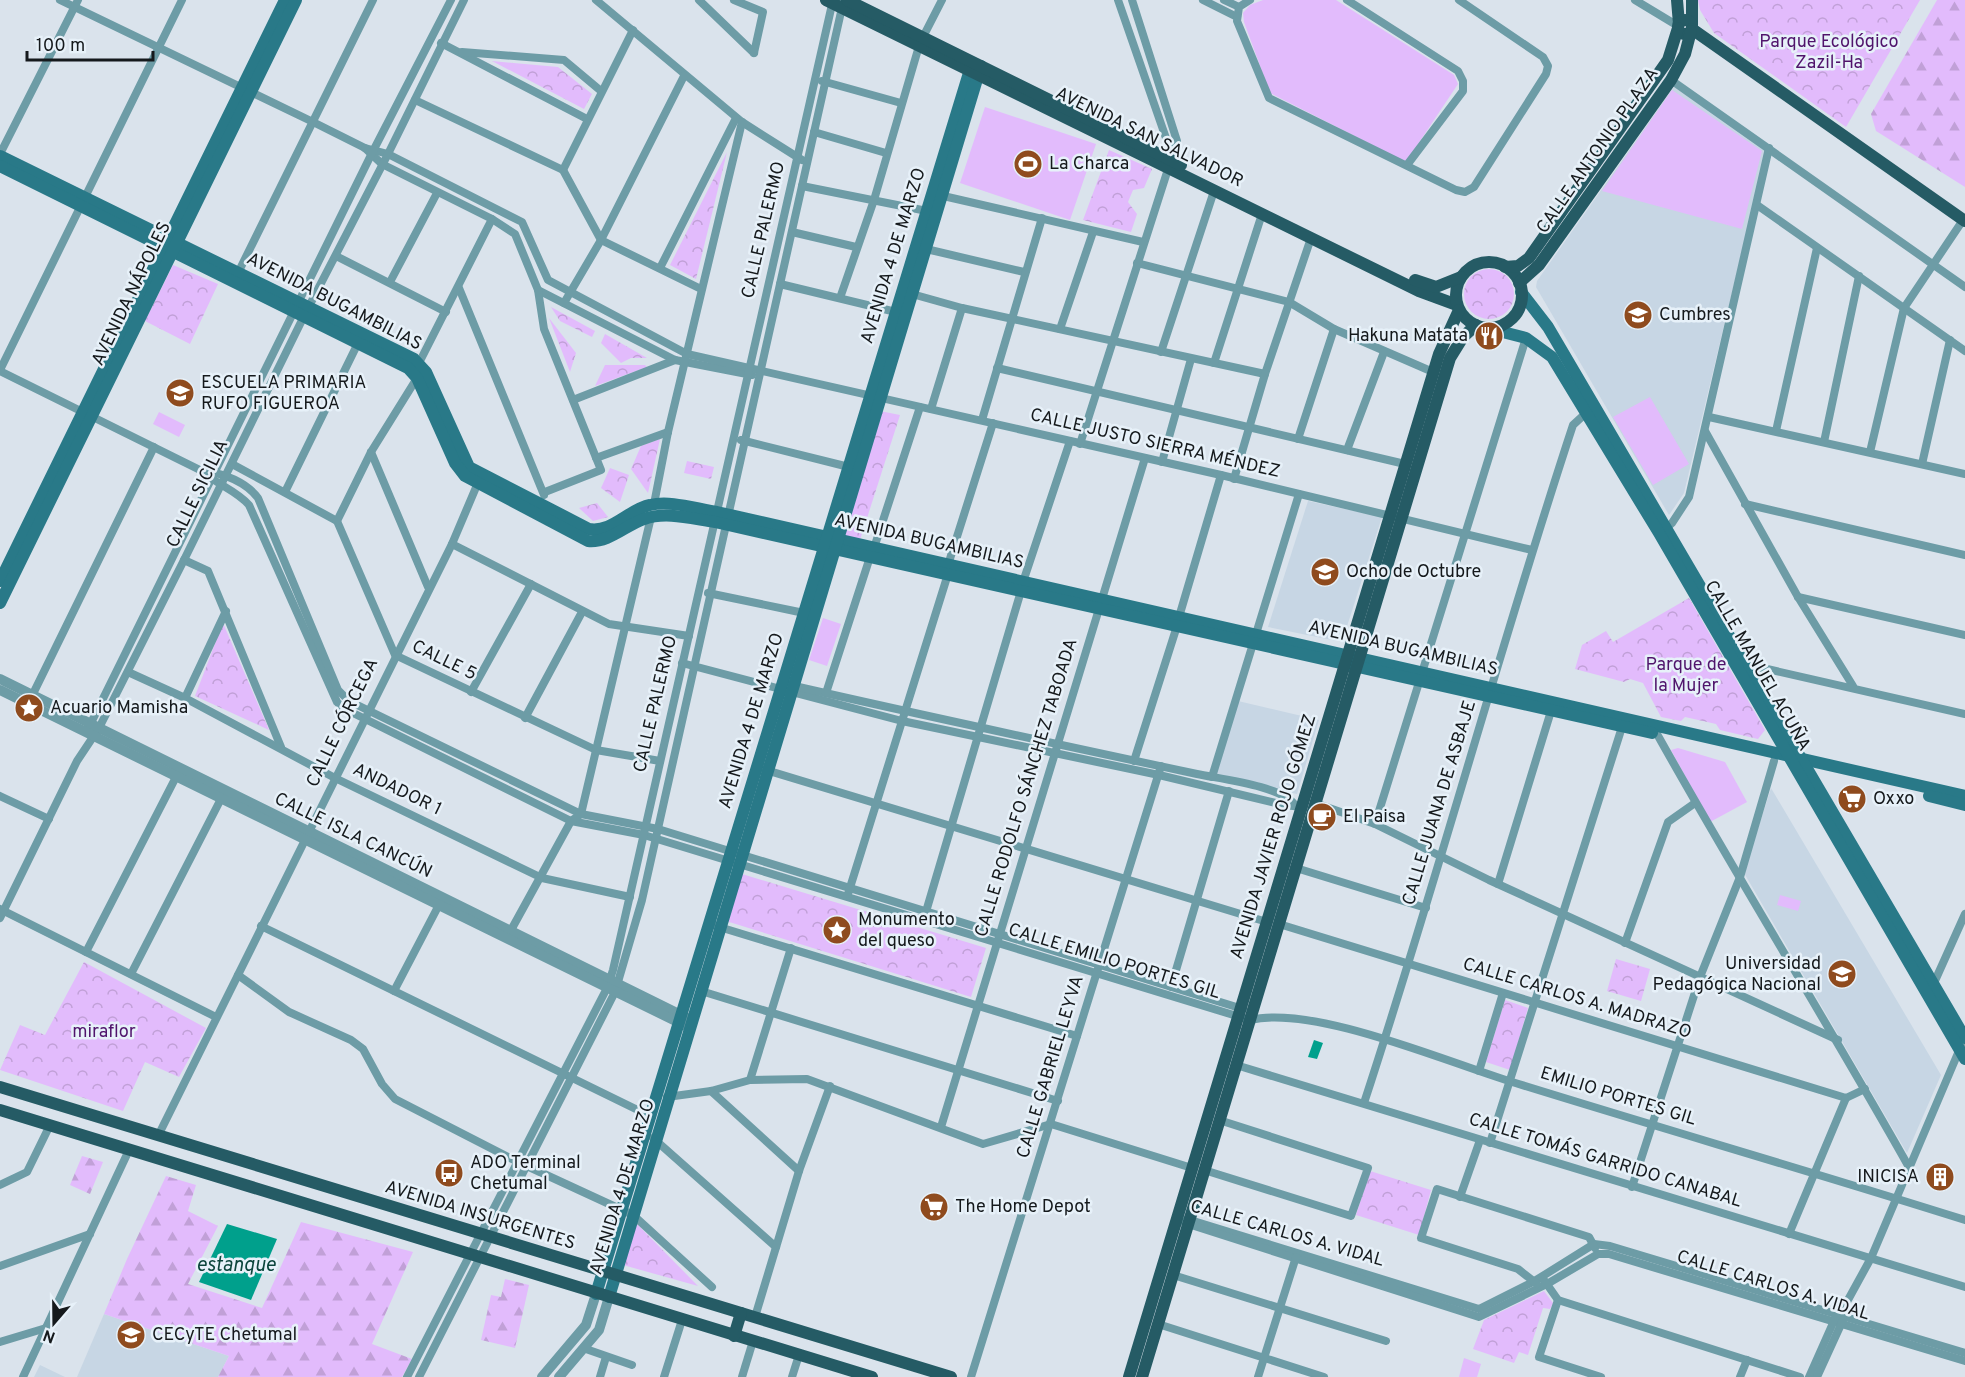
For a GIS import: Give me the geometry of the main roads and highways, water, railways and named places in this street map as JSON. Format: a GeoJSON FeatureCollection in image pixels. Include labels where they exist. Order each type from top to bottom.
{"type":"FeatureCollection","features":[{"type":"Feature","properties":{"kind":"main road","name":"AVENIDA NÁPOLES"},"geometry":{"type":"LineString","coordinates":[[0,581],[87,414],[170,245],[246,90],[285,0]]}},
{"type":"Feature","properties":{"kind":"main road","name":"AVENIDA NÁPOLES"},"geometry":{"type":"LineString","coordinates":[[246,90],[296,0]]}},
{"type":"Feature","properties":{"kind":"main road","name":"CALLE ANTONIO PLAZA"},"geometry":{"type":"LineString","coordinates":[[1520,288],[1539,265],[1671,80],[1685,54],[1685,27],[1677,0]]}},
{"type":"Feature","properties":{"kind":"main road","name":"CALLE ANTONIO PLAZA"},"geometry":{"type":"LineString","coordinates":[[1505,267],[1518,266],[1529,258],[1668,60],[1685,27],[1692,0]]}},
{"type":"Feature","properties":{"kind":"main road","name":"AVENIDA SAN SALVADOR"},"geometry":{"type":"LineString","coordinates":[[838,2],[1171,158],[1427,286],[1446,285],[1461,277]]}},
{"type":"Feature","properties":{"kind":"main road"},"geometry":{"type":"LineString","coordinates":[[1685,27],[1964,220]]}},
{"type":"Feature","properties":{"kind":"main road","name":"AVENIDA 4 DE MARZO"},"geometry":{"type":"LineString","coordinates":[[787,688],[804,613],[831,543],[849,467],[876,397],[926,249],[937,194],[975,68]]}},
{"type":"Feature","properties":{"kind":"main road","name":"AVENIDA BUGAMBILIAS"},"geometry":{"type":"LineString","coordinates":[[0,155],[83,202]]}},
{"type":"Feature","properties":{"kind":"main road","name":"AVENIDA SAN SALVADOR"},"geometry":{"type":"LineString","coordinates":[[1171,158],[1214,191],[1458,308]]}},
{"type":"Feature","properties":{"kind":"main road","name":"AVENIDA BUGAMBILIAS"},"geometry":{"type":"LineString","coordinates":[[0,166],[83,202],[301,309],[419,363],[426,372],[465,461],[475,472],[495,488],[588,541],[600,541],[653,510]]}},
{"type":"Feature","properties":{"kind":"main road","name":"AVENIDA 4 DE MARZO"},"geometry":{"type":"LineString","coordinates":[[603,1296],[876,397],[896,312],[927,211],[937,194]]}},
{"type":"Feature","properties":{"kind":"main road","name":"AVENIDA BUGAMBILIAS"},"geometry":{"type":"LineString","coordinates":[[170,245],[238,273],[358,343],[402,364],[417,378],[455,463],[465,476],[477,485],[495,488],[595,530],[653,510],[663,515],[722,518],[1798,762],[1965,796]]}},
{"type":"Feature","properties":{"kind":"main road"},"geometry":{"type":"LineString","coordinates":[[1496,263],[1505,267],[1520,288],[1517,312],[1509,321],[1482,327],[1458,308],[1457,286],[1461,277],[1476,264],[1496,263]]}},
{"type":"Feature","properties":{"kind":"main road","name":"CALLE MANUEL ACUÑA"},"geometry":{"type":"LineString","coordinates":[[1520,288],[1548,327],[1738,663],[1934,983],[1964,1044]]}},
{"type":"Feature","properties":{"kind":"main road","name":"AVENIDA JAVIER ROJO GÓMEZ"},"geometry":{"type":"LineString","coordinates":[[1273,923],[1296,867],[1316,803],[1352,661],[1458,308]]}},
{"type":"Feature","properties":{"kind":"main road","name":"CALLE MANUEL ACUÑA"},"geometry":{"type":"LineString","coordinates":[[1482,327],[1526,338],[1552,357],[1585,414],[1663,531]]}},
{"type":"Feature","properties":{"kind":"main road","name":"AVENIDA JAVIER ROJO GÓMEZ"},"geometry":{"type":"LineString","coordinates":[[1396,517],[1405,464],[1433,372],[1444,356],[1463,337],[1482,327]]}},
{"type":"Feature","properties":{"kind":"main road","name":"AVENIDA NÁPOLES"},"geometry":{"type":"LineString","coordinates":[[0,603],[87,414]]}},
{"type":"Feature","properties":{"kind":"main road","name":"AVENIDA JAVIER ROJO GÓMEZ"},"geometry":{"type":"LineString","coordinates":[[1198,1169],[1220,1120],[1236,1065],[1273,923],[1298,806],[1352,661]]}},
{"type":"Feature","properties":{"kind":"main road","name":"AVENIDA BUGAMBILIAS"},"geometry":{"type":"LineString","coordinates":[[1490,692],[1551,711],[1622,727],[1657,730],[1774,761],[1798,762],[1965,805]]}},
{"type":"Feature","properties":{"kind":"main road","name":"CALLE MANUEL ACUÑA"},"geometry":{"type":"LineString","coordinates":[[1798,762],[1964,1044]]}},
{"type":"Feature","properties":{"kind":"main road","name":"AVENIDA 4 DE MARZO"},"geometry":{"type":"LineString","coordinates":[[686,1022],[701,991],[715,925]]}},
{"type":"Feature","properties":{"kind":"main road","name":"AVENIDA JAVIER ROJO GÓMEZ"},"geometry":{"type":"LineString","coordinates":[[1142,1377],[1173,1275],[1198,1169],[1248,1015]]}},
{"type":"Feature","properties":{"kind":"main road","name":"AVENIDA INSURGENTES"},"geometry":{"type":"LineString","coordinates":[[0,1087],[609,1275],[951,1377]]}},
{"type":"Feature","properties":{"kind":"main road"},"geometry":{"type":"LineString","coordinates":[[19,1115],[27,1095]]}},
{"type":"Feature","properties":{"kind":"main road","name":"AVENIDA 4 DE MARZO"},"geometry":{"type":"LineString","coordinates":[[651,1137],[650,1116],[663,1096]]}},
{"type":"Feature","properties":{"kind":"main road"},"geometry":{"type":"LineString","coordinates":[[0,1110],[872,1377]]}},
{"type":"Feature","properties":{"kind":"main road","name":"AVENIDA JAVIER ROJO GÓMEZ"},"geometry":{"type":"LineString","coordinates":[[1129,1377],[1185,1221]]}},
{"type":"Feature","properties":{"kind":"main road"},"geometry":{"type":"LineString","coordinates":[[734,1336],[741,1313]]}},
{"type":"Feature","properties":{"kind":"water"},"geometry":{"type":"Polygon","coordinates":[[[1314,1040],[1323,1043],[1317,1059],[1308,1057],[1314,1040]]]}},
{"type":"Feature","properties":{"kind":"water","name":"estanque"},"geometry":{"type":"Polygon","coordinates":[[[227,1224],[277,1239],[251,1300],[199,1282],[227,1224]]]}},
{"type":"Feature","properties":{"kind":"place","name":"La Charca"},"geometry":{"type":"Point","coordinates":[1028,164]}},
{"type":"Feature","properties":{"kind":"place","name":"Cumbres"},"geometry":{"type":"Point","coordinates":[1638,315]}},
{"type":"Feature","properties":{"kind":"place","name":"Hakuna Matata"},"geometry":{"type":"Point","coordinates":[1489,336]}},
{"type":"Feature","properties":{"kind":"place","name":"ESCUELA PRIMARIA RUFO FIGUEROA"},"geometry":{"type":"Point","coordinates":[180,393]}},
{"type":"Feature","properties":{"kind":"place","name":"Ocho de Octubre"},"geometry":{"type":"Point","coordinates":[1325,572]}},
{"type":"Feature","properties":{"kind":"place","name":"Acuario Mamisha"},"geometry":{"type":"Point","coordinates":[29,708]}},
{"type":"Feature","properties":{"kind":"place","name":"Oxxo"},"geometry":{"type":"Point","coordinates":[1852,799]}},
{"type":"Feature","properties":{"kind":"place","name":"El Paisa"},"geometry":{"type":"Point","coordinates":[1322,817]}},
{"type":"Feature","properties":{"kind":"place","name":"Monumento del queso"},"geometry":{"type":"Point","coordinates":[837,930]}},
{"type":"Feature","properties":{"kind":"place","name":"Universidad Pedagógica Nacional"},"geometry":{"type":"Point","coordinates":[1842,974]}},
{"type":"Feature","properties":{"kind":"place","name":"ADO Terminal Chetumal"},"geometry":{"type":"Point","coordinates":[449,1173]}},
{"type":"Feature","properties":{"kind":"place","name":"INICISA"},"geometry":{"type":"Point","coordinates":[1940,1177]}},
{"type":"Feature","properties":{"kind":"place","name":"The Home Depot"},"geometry":{"type":"Point","coordinates":[934,1207]}},
{"type":"Feature","properties":{"kind":"place","name":"CECyTE Chetumal"},"geometry":{"type":"Point","coordinates":[131,1335]}},
{"type":"Feature","properties":{"kind":"park label","name":"Parque Ecológico Zazil-Ha"},"geometry":{"type":"Point","coordinates":[1829,52]}},
{"type":"Feature","properties":{"kind":"park label","name":"Parque de la Mujer"},"geometry":{"type":"Point","coordinates":[1686,675]}},
{"type":"Feature","properties":{"kind":"park label","name":"miraflor"},"geometry":{"type":"Point","coordinates":[104,1032]}}]}
